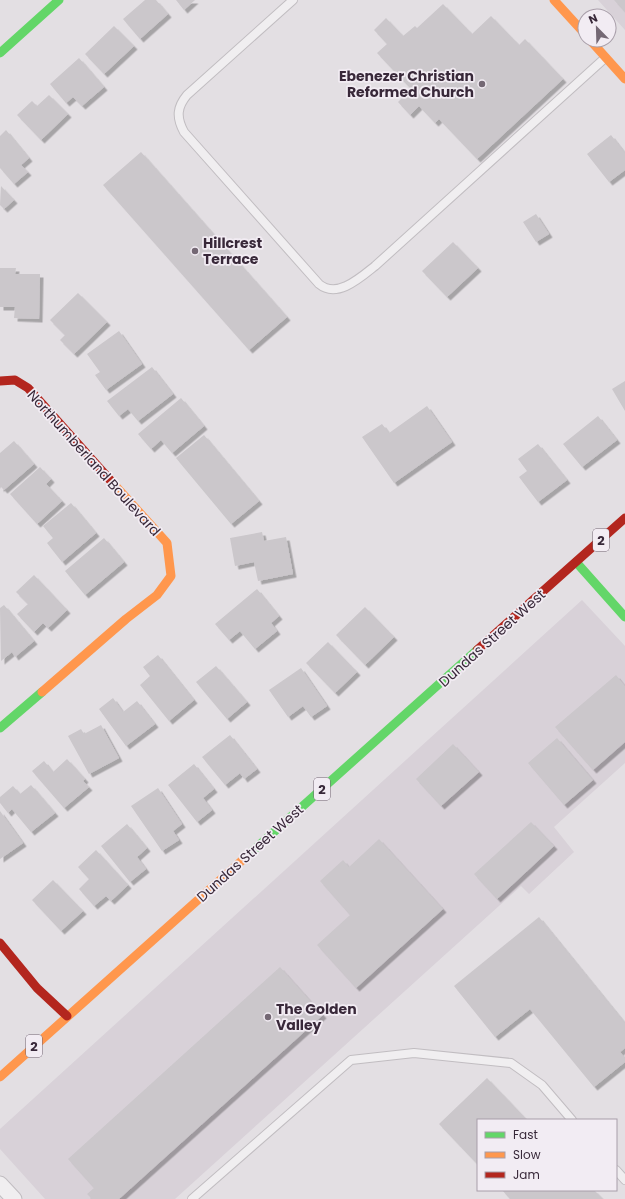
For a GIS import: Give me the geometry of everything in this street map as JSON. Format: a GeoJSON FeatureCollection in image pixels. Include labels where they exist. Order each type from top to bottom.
{"type":"FeatureCollection","features":[{"type":"Feature","properties":{"kind":"street"},"geometry":{"type":"LineString","coordinates":[[0,54],[59,0]]}},
{"type":"Feature","properties":{"kind":"street"},"geometry":{"type":"LineString","coordinates":[[554,0],[577,25]]}},
{"type":"Feature","properties":{"kind":"street"},"geometry":{"type":"LineString","coordinates":[[598,48],[625,79]]}},
{"type":"Feature","properties":{"kind":"street","name":"Northumberland Boulevard"},"geometry":{"type":"LineString","coordinates":[[0,381],[19,381],[32,391],[49,412],[167,543],[171,576],[157,595],[126,619],[0,728]]}},
{"type":"Feature","properties":{"kind":"street","name":"Dundas Street West"},"geometry":{"type":"LineString","coordinates":[[0,1076],[625,518]]}},
{"type":"Feature","properties":{"kind":"street"},"geometry":{"type":"LineString","coordinates":[[576,562],[625,617]]}},
{"type":"Feature","properties":{"kind":"street"},"geometry":{"type":"LineString","coordinates":[[0,943],[37,988],[67,1016]]}},
{"type":"Feature","properties":{"kind":"street"},"geometry":{"type":"LineString","coordinates":[[0,1184],[14,1199]]}},
{"type":"Feature","properties":{"kind":"lane"},"geometry":{"type":"LineString","coordinates":[[293,0],[187,95],[179,107],[178,113],[184,132],[318,284],[330,290],[352,283],[375,266],[606,57]]}},
{"type":"Feature","properties":{"kind":"lane"},"geometry":{"type":"LineString","coordinates":[[192,1199],[351,1060],[414,1053],[511,1063],[542,1085],[571,1119]]}},
{"type":"Feature","properties":{"kind":"lane"},"geometry":{"type":"LineString","coordinates":[[617,1171],[625,1180]]}},
{"type":"Feature","properties":{"kind":"shaded area"},"geometry":{"type":"Polygon","coordinates":[[[598,0],[625,0],[625,30],[617,21],[617,8],[605,8],[598,0]]]}},
{"type":"Feature","properties":{"kind":"shaded area"},"geometry":{"type":"Polygon","coordinates":[[[582,600],[625,646],[625,763],[554,827],[574,852],[529,894],[521,886],[175,1199],[45,1199],[0,1149],[0,1129],[582,600]]]}},
{"type":"Feature","properties":{"kind":"building"},"geometry":{"type":"Polygon","coordinates":[[[145,0],[156,0],[168,14],[140,39],[123,19],[145,0]]]}},
{"type":"Feature","properties":{"kind":"building"},"geometry":{"type":"Polygon","coordinates":[[[176,0],[195,0],[184,10],[176,0]]]}},
{"type":"Feature","properties":{"kind":"building"},"geometry":{"type":"Polygon","coordinates":[[[614,0],[625,0],[625,12],[614,0]]]}},
{"type":"Feature","properties":{"kind":"building","name":"Ebenezer Christian Reformed Church"},"geometry":{"type":"Polygon","coordinates":[[[443,4],[472,34],[491,16],[519,45],[525,39],[563,79],[477,159],[439,119],[435,123],[419,106],[410,115],[398,102],[411,89],[377,53],[387,44],[374,30],[386,18],[403,36],[415,26],[417,28],[443,4]]]}},
{"type":"Feature","properties":{"kind":"building"},"geometry":{"type":"Polygon","coordinates":[[[114,26],[134,46],[104,74],[85,54],[114,26]]]}},
{"type":"Feature","properties":{"kind":"building"},"geometry":{"type":"Polygon","coordinates":[[[79,58],[104,87],[82,106],[73,97],[66,103],[50,84],[79,58]]]}},
{"type":"Feature","properties":{"kind":"building"},"geometry":{"type":"Polygon","coordinates":[[[49,95],[68,114],[41,140],[17,115],[32,101],[37,106],[49,95]]]}},
{"type":"Feature","properties":{"kind":"building"},"geometry":{"type":"Polygon","coordinates":[[[6,130],[29,158],[21,165],[28,172],[14,184],[0,168],[0,136],[6,130]]]}},
{"type":"Feature","properties":{"kind":"building"},"geometry":{"type":"Polygon","coordinates":[[[611,135],[625,153],[625,170],[609,182],[587,154],[611,135]]]}},
{"type":"Feature","properties":{"kind":"building","name":"Hillcrest Terrace"},"geometry":{"type":"Polygon","coordinates":[[[141,152],[287,317],[249,350],[103,185],[141,152]]]}},
{"type":"Feature","properties":{"kind":"building"},"geometry":{"type":"Polygon","coordinates":[[[1,186],[14,200],[4,209],[0,205],[1,186]]]}},
{"type":"Feature","properties":{"kind":"building"},"geometry":{"type":"Polygon","coordinates":[[[536,214],[549,234],[536,242],[523,222],[536,214]]]}},
{"type":"Feature","properties":{"kind":"building"},"geometry":{"type":"Polygon","coordinates":[[[453,242],[478,268],[447,297],[422,271],[453,242]]]}},
{"type":"Feature","properties":{"kind":"building"},"geometry":{"type":"Polygon","coordinates":[[[0,268],[16,268],[15,274],[40,274],[39,319],[14,318],[15,307],[0,307],[0,268]]]}},
{"type":"Feature","properties":{"kind":"building"},"geometry":{"type":"Polygon","coordinates":[[[78,293],[107,322],[74,354],[60,340],[65,335],[50,320],[78,293]]]}},
{"type":"Feature","properties":{"kind":"building"},"geometry":{"type":"Polygon","coordinates":[[[119,331],[142,364],[106,390],[95,375],[100,372],[87,354],[119,331]]]}},
{"type":"Feature","properties":{"kind":"building"},"geometry":{"type":"Polygon","coordinates":[[[152,367],[173,394],[138,421],[128,409],[119,416],[107,401],[152,367]]]}},
{"type":"Feature","properties":{"kind":"building"},"geometry":{"type":"Polygon","coordinates":[[[625,381],[625,411],[612,389],[625,381]]]}},
{"type":"Feature","properties":{"kind":"building"},"geometry":{"type":"Polygon","coordinates":[[[181,398],[204,426],[172,453],[161,440],[151,449],[138,434],[181,398]]]}},
{"type":"Feature","properties":{"kind":"building"},"geometry":{"type":"Polygon","coordinates":[[[427,406],[452,442],[394,483],[362,437],[382,424],[389,433],[427,406]]]}},
{"type":"Feature","properties":{"kind":"building"},"geometry":{"type":"Polygon","coordinates":[[[598,416],[617,440],[582,467],[563,444],[598,416]]]}},
{"type":"Feature","properties":{"kind":"building"},"geometry":{"type":"Polygon","coordinates":[[[204,435],[259,501],[231,524],[176,458],[204,435]]]}},
{"type":"Feature","properties":{"kind":"building"},"geometry":{"type":"Polygon","coordinates":[[[14,441],[34,464],[4,490],[1,487],[0,489],[0,453],[14,441]]]}},
{"type":"Feature","properties":{"kind":"building"},"geometry":{"type":"Polygon","coordinates":[[[538,444],[567,480],[538,502],[519,477],[527,471],[518,459],[538,444]]]}},
{"type":"Feature","properties":{"kind":"building"},"geometry":{"type":"Polygon","coordinates":[[[40,467],[51,479],[46,484],[62,501],[37,524],[10,494],[40,467]]]}},
{"type":"Feature","properties":{"kind":"building"},"geometry":{"type":"Polygon","coordinates":[[[71,503],[96,533],[62,562],[47,543],[53,538],[43,526],[71,503]]]}},
{"type":"Feature","properties":{"kind":"building"},"geometry":{"type":"Polygon","coordinates":[[[262,532],[264,541],[286,537],[293,574],[258,581],[254,562],[235,566],[230,538],[262,532]]]}},
{"type":"Feature","properties":{"kind":"building"},"geometry":{"type":"Polygon","coordinates":[[[104,538],[124,562],[85,595],[65,571],[104,538]]]}},
{"type":"Feature","properties":{"kind":"building"},"geometry":{"type":"Polygon","coordinates":[[[34,575],[67,610],[48,628],[43,623],[34,632],[17,614],[28,604],[16,592],[34,575]]]}},
{"type":"Feature","properties":{"kind":"building"},"geometry":{"type":"Polygon","coordinates":[[[257,589],[279,616],[271,623],[277,631],[255,649],[240,631],[229,640],[215,624],[257,589]]]}},
{"type":"Feature","properties":{"kind":"building"},"geometry":{"type":"Polygon","coordinates":[[[4,605],[34,641],[15,657],[12,652],[1,661],[0,608],[4,605]]]}},
{"type":"Feature","properties":{"kind":"building"},"geometry":{"type":"Polygon","coordinates":[[[365,607],[394,637],[365,665],[336,635],[365,607]]]}},
{"type":"Feature","properties":{"kind":"building"},"geometry":{"type":"Polygon","coordinates":[[[328,642],[357,672],[335,693],[306,663],[328,642]]]}},
{"type":"Feature","properties":{"kind":"building"},"geometry":{"type":"Polygon","coordinates":[[[158,655],[194,700],[169,721],[140,685],[150,676],[143,667],[158,655]]]}},
{"type":"Feature","properties":{"kind":"building"},"geometry":{"type":"Polygon","coordinates":[[[216,666],[247,702],[227,719],[196,682],[216,666]]]}},
{"type":"Feature","properties":{"kind":"building"},"geometry":{"type":"Polygon","coordinates":[[[301,668],[327,706],[311,717],[303,706],[288,717],[269,690],[301,668]]]}},
{"type":"Feature","properties":{"kind":"building"},"geometry":{"type":"Polygon","coordinates":[[[616,675],[625,686],[625,742],[593,770],[555,727],[616,675]]]}},
{"type":"Feature","properties":{"kind":"building"},"geometry":{"type":"Polygon","coordinates":[[[113,698],[123,712],[137,701],[155,724],[126,746],[99,709],[113,698]]]}},
{"type":"Feature","properties":{"kind":"building"},"geometry":{"type":"Polygon","coordinates":[[[101,725],[119,758],[89,774],[68,736],[81,729],[84,734],[101,725]]]}},
{"type":"Feature","properties":{"kind":"building"},"geometry":{"type":"Polygon","coordinates":[[[230,735],[257,769],[244,779],[240,773],[225,785],[202,757],[230,735]]]}},
{"type":"Feature","properties":{"kind":"building"},"geometry":{"type":"Polygon","coordinates":[[[557,738],[593,780],[564,805],[528,763],[557,738]]]}},
{"type":"Feature","properties":{"kind":"building"},"geometry":{"type":"Polygon","coordinates":[[[453,744],[479,772],[441,806],[416,779],[453,744]]]}},
{"type":"Feature","properties":{"kind":"building"},"geometry":{"type":"Polygon","coordinates":[[[67,759],[85,779],[83,781],[89,787],[64,808],[32,771],[44,761],[53,772],[67,759]]]}},
{"type":"Feature","properties":{"kind":"building"},"geometry":{"type":"Polygon","coordinates":[[[194,764],[214,789],[203,798],[212,810],[197,822],[168,785],[194,764]]]}},
{"type":"Feature","properties":{"kind":"building"},"geometry":{"type":"Polygon","coordinates":[[[31,785],[55,813],[31,832],[12,809],[8,813],[0,803],[0,797],[13,786],[20,794],[31,785]]]}},
{"type":"Feature","properties":{"kind":"building"},"geometry":{"type":"Polygon","coordinates":[[[158,788],[182,824],[173,831],[179,840],[162,851],[131,806],[158,788]]]}},
{"type":"Feature","properties":{"kind":"building"},"geometry":{"type":"Polygon","coordinates":[[[0,811],[23,843],[0,859],[0,811]]]}},
{"type":"Feature","properties":{"kind":"building"},"geometry":{"type":"Polygon","coordinates":[[[531,822],[554,846],[497,899],[474,874],[531,822]]]}},
{"type":"Feature","properties":{"kind":"building"},"geometry":{"type":"Polygon","coordinates":[[[127,824],[147,848],[137,857],[146,869],[130,882],[101,846],[127,824]]]}},
{"type":"Feature","properties":{"kind":"building"},"geometry":{"type":"Polygon","coordinates":[[[379,839],[443,909],[356,988],[317,945],[350,915],[320,881],[343,860],[349,867],[379,839]]]}},
{"type":"Feature","properties":{"kind":"building"},"geometry":{"type":"Polygon","coordinates":[[[96,850],[128,885],[111,901],[106,896],[94,906],[79,889],[89,879],[78,867],[96,850]]]}},
{"type":"Feature","properties":{"kind":"building"},"geometry":{"type":"Polygon","coordinates":[[[53,880],[83,911],[61,931],[32,900],[53,880]]]}},
{"type":"Feature","properties":{"kind":"building"},"geometry":{"type":"Polygon","coordinates":[[[539,917],[625,1023],[625,1048],[620,1052],[625,1058],[625,1062],[594,1087],[530,1009],[495,1037],[454,986],[539,917]]]}},
{"type":"Feature","properties":{"kind":"building"},"geometry":{"type":"Polygon","coordinates":[[[280,967],[323,1015],[119,1199],[92,1199],[87,1194],[94,1188],[68,1159],[280,967]]]}},
{"type":"Feature","properties":{"kind":"building"},"geometry":{"type":"Polygon","coordinates":[[[487,1078],[526,1119],[477,1119],[477,1164],[439,1124],[487,1078]]]}},
{"type":"Feature","properties":{"kind":"building"},"geometry":{"type":"Polygon","coordinates":[[[503,1191],[595,1191],[603,1199],[510,1199],[503,1191]]]}},
{"type":"Feature","properties":{"kind":"traffic: fast"},"geometry":{"type":"LineString","coordinates":[[0,53],[59,0]]}},
{"type":"Feature","properties":{"kind":"traffic: fast"},"geometry":{"type":"LineString","coordinates":[[576,562],[625,617]]}},
{"type":"Feature","properties":{"kind":"traffic: fast"},"geometry":{"type":"LineString","coordinates":[[247,856],[477,650]]}},
{"type":"Feature","properties":{"kind":"traffic: fast"},"geometry":{"type":"LineString","coordinates":[[0,728],[42,692]]}},
{"type":"Feature","properties":{"kind":"traffic: slow"},"geometry":{"type":"LineString","coordinates":[[554,0],[577,25]]}},
{"type":"Feature","properties":{"kind":"traffic: slow"},"geometry":{"type":"LineString","coordinates":[[597,48],[625,79]]}},
{"type":"Feature","properties":{"kind":"traffic: slow"},"geometry":{"type":"LineString","coordinates":[[42,692],[126,619],[157,595],[171,576],[167,543],[111,481]]}},
{"type":"Feature","properties":{"kind":"traffic: slow"},"geometry":{"type":"LineString","coordinates":[[0,1077],[247,856]]}},
{"type":"Feature","properties":{"kind":"traffic: jam"},"geometry":{"type":"LineString","coordinates":[[0,381],[15,380],[28,388],[111,481]]}},
{"type":"Feature","properties":{"kind":"traffic: jam"},"geometry":{"type":"LineString","coordinates":[[477,650],[625,518]]}},
{"type":"Feature","properties":{"kind":"traffic: jam"},"geometry":{"type":"LineString","coordinates":[[0,943],[37,988],[67,1016]]}},
{"type":"Feature","properties":{"kind":"place","name":"Ebenezer Christian Reformed Church"},"geometry":{"type":"Point","coordinates":[482,84]}},
{"type":"Feature","properties":{"kind":"place","name":"Hillcrest Terrace"},"geometry":{"type":"Point","coordinates":[195,251]}},
{"type":"Feature","properties":{"kind":"place","name":"The Golden Valley"},"geometry":{"type":"Point","coordinates":[268,1017]}}]}
